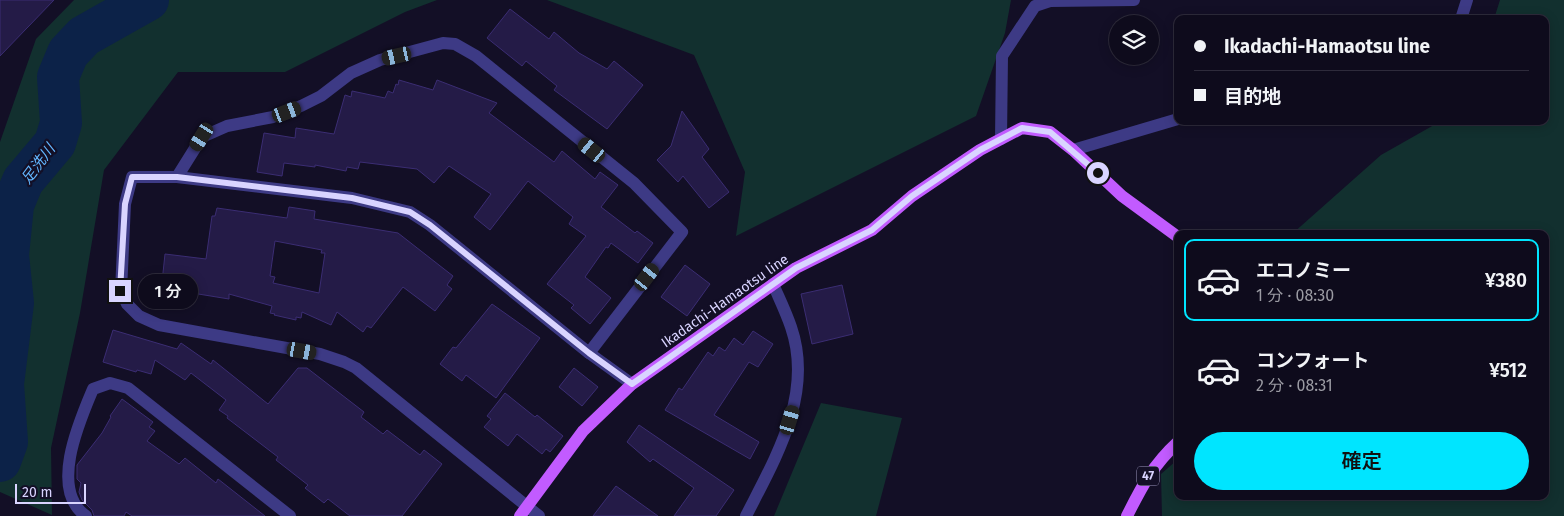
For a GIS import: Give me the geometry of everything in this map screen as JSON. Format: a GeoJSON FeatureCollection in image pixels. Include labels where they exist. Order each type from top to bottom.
{"type":"FeatureCollection","features":[{"type":"Feature","properties":{"kind":"main road","name":"Ikadachi-Hamaotsu line"},"geometry":{"type":"LineString","coordinates":[[524,512],[583,431],[632,384],[796,268],[872,230],[912,196],[980,150],[1022,128],[1050,132],[1073,150],[1122,196],[1174,234]]}},
{"type":"Feature","properties":{"kind":"main road","name":"47"},"geometry":{"type":"LineString","coordinates":[[1127,516],[1144,482],[1159,459],[1174,446]]}},
{"type":"Feature","properties":{"kind":"street"},"geometry":{"type":"LineString","coordinates":[[1001,139],[1002,56],[1035,6],[1050,1],[1134,0]]}},
{"type":"Feature","properties":{"kind":"street"},"geometry":{"type":"LineString","coordinates":[[1463,15],[1467,0]]}},
{"type":"Feature","properties":{"kind":"street"},"geometry":{"type":"LineString","coordinates":[[177,177],[202,137],[227,126],[273,117],[301,106],[321,96],[351,72],[380,60],[443,43],[456,44],[476,56],[634,183],[682,232],[589,353]]}},
{"type":"Feature","properties":{"kind":"street"},"geometry":{"type":"LineString","coordinates":[[1073,150],[1174,120]]}},
{"type":"Feature","properties":{"kind":"street"},"geometry":{"type":"LineString","coordinates":[[540,516],[524,512],[356,368],[344,362],[320,354],[159,325],[139,316],[127,304],[120,291],[125,204],[132,177],[177,177],[352,198],[410,212],[430,225],[589,353],[632,384]]}},
{"type":"Feature","properties":{"kind":"street"},"geometry":{"type":"LineString","coordinates":[[746,516],[781,446],[799,385],[797,356],[791,328],[773,284]]}},
{"type":"Feature","properties":{"kind":"street"},"geometry":{"type":"LineString","coordinates":[[86,516],[79,511],[71,498],[68,468],[83,414],[93,389],[110,383],[128,388],[290,516]]}},
{"type":"Feature","properties":{"kind":"green space"},"geometry":{"type":"Polygon","coordinates":[[[74,0],[437,0],[405,12],[285,72],[178,72],[104,170],[80,313],[51,448],[52,515],[0,492],[0,142],[36,39],[74,0]]]}},
{"type":"Feature","properties":{"kind":"green space"},"geometry":{"type":"Polygon","coordinates":[[[547,0],[1011,0],[1005,33],[976,116],[736,236],[745,172],[694,55],[547,0]]]}},
{"type":"Feature","properties":{"kind":"green space"},"geometry":{"type":"Polygon","coordinates":[[[1500,0],[1564,0],[1564,516],[1162,516],[1161,474],[1174,463],[1174,500],[1549,500],[1549,230],[1297,230],[1381,155],[1434,125],[1549,125],[1549,15],[1495,15],[1500,0]]]}},
{"type":"Feature","properties":{"kind":"green space"},"geometry":{"type":"Polygon","coordinates":[[[821,403],[902,418],[876,516],[774,516],[821,403]]]}},
{"type":"Feature","properties":{"kind":"building"},"geometry":{"type":"Polygon","coordinates":[[[0,0],[54,0],[0,56],[0,0]]]}},
{"type":"Feature","properties":{"kind":"building"},"geometry":{"type":"Polygon","coordinates":[[[510,9],[549,39],[554,32],[579,53],[607,69],[614,61],[643,85],[607,129],[554,90],[557,86],[526,61],[522,66],[487,38],[510,9]]]}},
{"type":"Feature","properties":{"kind":"building"},"geometry":{"type":"Polygon","coordinates":[[[399,80],[433,90],[437,80],[497,103],[489,113],[554,162],[562,151],[595,179],[600,172],[618,185],[601,207],[635,233],[637,231],[653,243],[638,263],[611,243],[608,248],[606,247],[585,277],[611,298],[590,324],[571,308],[574,305],[547,284],[586,236],[569,224],[573,217],[528,181],[490,230],[474,217],[491,194],[449,166],[434,183],[417,169],[360,162],[358,169],[347,167],[346,171],[315,165],[315,167],[284,163],[282,176],[257,172],[264,133],[295,138],[296,128],[334,134],[345,95],[351,97],[352,91],[385,98],[388,91],[393,93],[399,80]]]}},
{"type":"Feature","properties":{"kind":"building"},"geometry":{"type":"Polygon","coordinates":[[[682,111],[709,149],[702,157],[729,192],[709,208],[683,176],[678,182],[657,160],[671,146],[682,111]]]}},
{"type":"Feature","properties":{"kind":"building"},"geometry":{"type":"Polygon","coordinates":[[[289,207],[315,211],[314,219],[398,233],[453,276],[447,285],[452,289],[435,311],[403,287],[371,328],[367,326],[363,332],[337,312],[331,325],[302,312],[301,318],[296,317],[296,320],[270,313],[272,306],[229,294],[229,299],[186,292],[184,304],[160,301],[165,254],[206,259],[212,216],[215,216],[217,208],[287,218],[289,207]],[[275,241],[270,276],[275,277],[273,283],[319,293],[325,253],[321,253],[322,250],[275,241]]]}},
{"type":"Feature","properties":{"kind":"building"},"geometry":{"type":"Polygon","coordinates":[[[685,265],[710,284],[687,316],[661,297],[685,265]]]}},
{"type":"Feature","properties":{"kind":"building"},"geometry":{"type":"Polygon","coordinates":[[[842,285],[853,334],[812,344],[801,294],[842,285]]]}},
{"type":"Feature","properties":{"kind":"building"},"geometry":{"type":"Polygon","coordinates":[[[492,304],[540,338],[496,398],[466,375],[462,381],[440,364],[453,347],[456,348],[492,304]]]}},
{"type":"Feature","properties":{"kind":"building"},"geometry":{"type":"Polygon","coordinates":[[[113,330],[177,349],[181,343],[211,364],[213,360],[268,404],[298,368],[307,368],[364,412],[361,417],[383,434],[387,430],[420,455],[424,450],[442,464],[402,516],[350,516],[328,499],[324,503],[305,488],[308,485],[276,460],[278,457],[227,418],[228,416],[219,410],[226,400],[191,373],[185,380],[155,360],[151,374],[137,370],[136,372],[103,362],[113,330]]]}},
{"type":"Feature","properties":{"kind":"building"},"geometry":{"type":"Polygon","coordinates":[[[753,331],[773,344],[758,367],[749,362],[714,415],[759,442],[750,459],[665,410],[679,388],[682,390],[708,352],[713,356],[719,347],[725,351],[734,338],[743,345],[753,331]]]}},
{"type":"Feature","properties":{"kind":"building"},"geometry":{"type":"Polygon","coordinates":[[[574,368],[598,387],[582,406],[559,387],[574,368]]]}},
{"type":"Feature","properties":{"kind":"building"},"geometry":{"type":"Polygon","coordinates":[[[505,393],[563,436],[550,452],[546,449],[542,454],[517,434],[508,446],[484,427],[491,419],[487,416],[505,393]]]}},
{"type":"Feature","properties":{"kind":"building"},"geometry":{"type":"Polygon","coordinates":[[[122,399],[153,422],[149,427],[155,431],[147,441],[179,464],[185,458],[216,483],[218,479],[265,516],[132,516],[126,512],[124,516],[94,516],[92,510],[82,500],[79,492],[81,483],[77,479],[77,465],[102,433],[110,416],[122,399]]]}},
{"type":"Feature","properties":{"kind":"building"},"geometry":{"type":"Polygon","coordinates":[[[639,425],[734,490],[716,516],[674,516],[694,488],[653,459],[650,462],[627,442],[639,425]]]}},
{"type":"Feature","properties":{"kind":"building"},"geometry":{"type":"Polygon","coordinates":[[[616,486],[658,516],[593,516],[616,486]]]}},
{"type":"Feature","properties":{"kind":"waterway","name":"足洗川"},"geometry":{"type":"LineString","coordinates":[[0,461],[7,442],[3,384],[13,303],[8,255],[13,205],[23,181],[55,143],[61,123],[58,77],[68,53],[84,36],[148,0]]}},
{"type":"Feature","properties":{"kind":"route"},"geometry":{"type":"LineString","coordinates":[[120,291],[125,204],[132,177],[177,177],[352,198],[388,205],[410,212],[430,225],[589,353],[632,384],[796,268],[872,230],[912,196],[980,150],[1022,128],[1050,132],[1098,173]]}}]}
